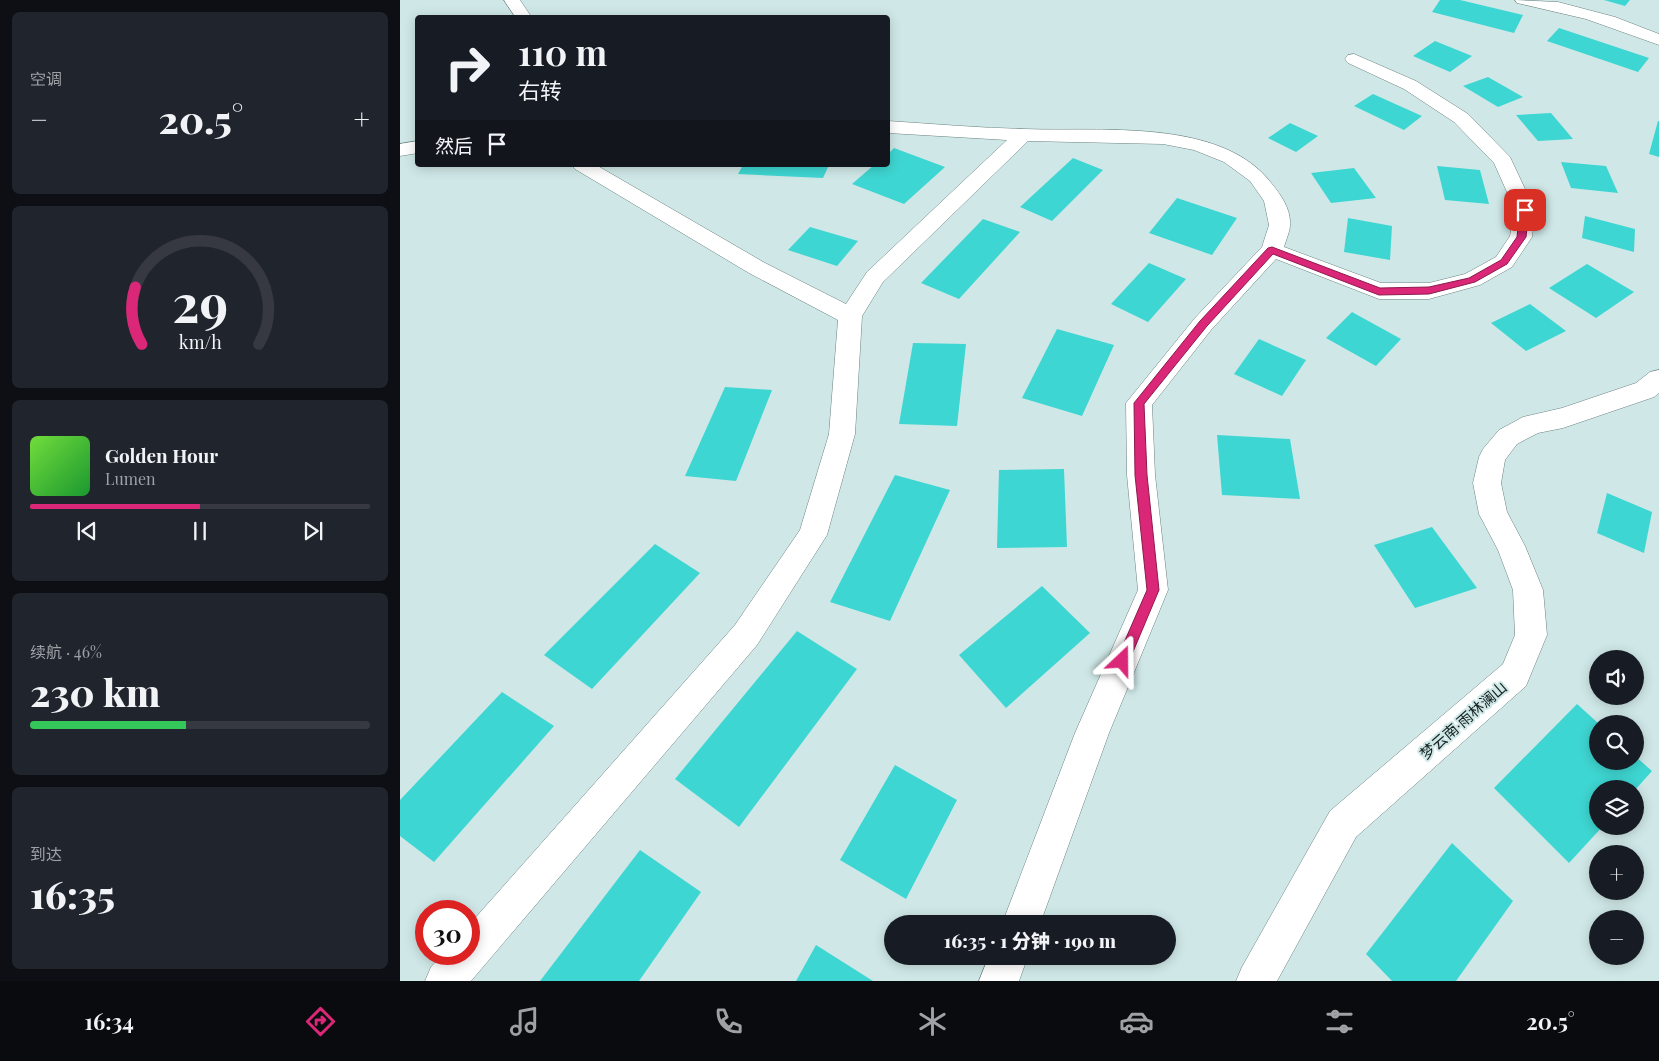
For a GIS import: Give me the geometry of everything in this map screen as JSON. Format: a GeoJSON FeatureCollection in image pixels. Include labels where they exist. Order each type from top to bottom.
{"type":"FeatureCollection","features":[{"type":"Feature","properties":{"kind":"street"},"geometry":{"type":"LineString","coordinates":[[512,0],[522,15]]}},
{"type":"Feature","properties":{"kind":"street"},"geometry":{"type":"LineString","coordinates":[[1523,0],[1556,5],[1640,31],[1659,40]]}},
{"type":"Feature","properties":{"kind":"street"},"geometry":{"type":"LineString","coordinates":[[1272,250],[1379,291],[1429,290],[1472,280],[1504,262],[1521,237],[1525,210],[1503,161],[1462,118],[1410,85],[1354,59]]}},
{"type":"Feature","properties":{"kind":"street"},"geometry":{"type":"LineString","coordinates":[[890,127],[1023,135],[1163,138],[1199,145],[1231,158],[1257,177],[1274,200],[1280,225],[1272,250],[1204,324],[1139,403],[1141,475],[1153,590],[1092,733],[1024,915]]}},
{"type":"Feature","properties":{"kind":"street"},"geometry":{"type":"LineString","coordinates":[[445,981],[746,635],[812,535],[842,434],[850,316],[875,276],[1023,135]]}},
{"type":"Feature","properties":{"kind":"street"},"geometry":{"type":"LineString","coordinates":[[400,150],[415,148]]}},
{"type":"Feature","properties":{"kind":"street"},"geometry":{"type":"LineString","coordinates":[[585,167],[757,268],[850,316]]}},
{"type":"Feature","properties":{"kind":"street","name":"梦云南·雨林澜山"},"geometry":{"type":"LineString","coordinates":[[1256,981],[1343,824],[1515,675],[1531,635],[1528,590],[1511,546],[1493,514],[1487,483],[1492,457],[1508,437],[1532,424],[1563,418],[1645,390],[1659,379]]}},
{"type":"Feature","properties":{"kind":"street"},"geometry":{"type":"LineString","coordinates":[[1000,981],[1006,965]]}},
{"type":"Feature","properties":{"kind":"building"},"geometry":{"type":"Polygon","coordinates":[[[1440,0],[1460,0],[1523,15],[1514,33],[1432,12],[1440,0]]]}},
{"type":"Feature","properties":{"kind":"building"},"geometry":{"type":"Polygon","coordinates":[[[1604,0],[1630,0],[1625,6],[1604,0]]]}},
{"type":"Feature","properties":{"kind":"building"},"geometry":{"type":"Polygon","coordinates":[[[1559,28],[1649,58],[1638,72],[1547,41],[1559,28]]]}},
{"type":"Feature","properties":{"kind":"building"},"geometry":{"type":"Polygon","coordinates":[[[1435,41],[1472,56],[1450,72],[1413,56],[1435,41]]]}},
{"type":"Feature","properties":{"kind":"building"},"geometry":{"type":"Polygon","coordinates":[[[1488,77],[1523,97],[1498,107],[1463,86],[1488,77]]]}},
{"type":"Feature","properties":{"kind":"building"},"geometry":{"type":"Polygon","coordinates":[[[1373,94],[1422,116],[1404,130],[1354,106],[1373,94]]]}},
{"type":"Feature","properties":{"kind":"building"},"geometry":{"type":"Polygon","coordinates":[[[1551,113],[1573,139],[1538,141],[1516,115],[1551,113]]]}},
{"type":"Feature","properties":{"kind":"building"},"geometry":{"type":"Polygon","coordinates":[[[1659,121],[1659,157],[1649,154],[1659,121]]]}},
{"type":"Feature","properties":{"kind":"building"},"geometry":{"type":"Polygon","coordinates":[[[1290,123],[1318,136],[1296,152],[1268,138],[1290,123]]]}},
{"type":"Feature","properties":{"kind":"building"},"geometry":{"type":"Polygon","coordinates":[[[894,148],[945,167],[904,204],[852,184],[872,167],[890,167],[890,152],[894,148]]]}},
{"type":"Feature","properties":{"kind":"building"},"geometry":{"type":"Polygon","coordinates":[[[1073,158],[1103,170],[1052,221],[1020,207],[1073,158]]]}},
{"type":"Feature","properties":{"kind":"building"},"geometry":{"type":"Polygon","coordinates":[[[1561,162],[1606,166],[1618,193],[1571,188],[1561,162]]]}},
{"type":"Feature","properties":{"kind":"building"},"geometry":{"type":"Polygon","coordinates":[[[1437,166],[1480,170],[1489,204],[1445,200],[1437,166]]]}},
{"type":"Feature","properties":{"kind":"building"},"geometry":{"type":"Polygon","coordinates":[[[742,167],[828,167],[823,178],[738,174],[742,167]]]}},
{"type":"Feature","properties":{"kind":"building"},"geometry":{"type":"Polygon","coordinates":[[[1354,168],[1376,198],[1331,203],[1311,173],[1354,168]]]}},
{"type":"Feature","properties":{"kind":"building"},"geometry":{"type":"Polygon","coordinates":[[[1177,198],[1237,218],[1212,255],[1149,233],[1177,198]]]}},
{"type":"Feature","properties":{"kind":"building"},"geometry":{"type":"Polygon","coordinates":[[[1585,216],[1635,229],[1634,252],[1582,238],[1585,216]]]}},
{"type":"Feature","properties":{"kind":"building"},"geometry":{"type":"Polygon","coordinates":[[[1348,218],[1392,226],[1390,260],[1344,252],[1348,218]]]}},
{"type":"Feature","properties":{"kind":"building"},"geometry":{"type":"Polygon","coordinates":[[[983,219],[1020,232],[959,299],[921,283],[983,219]]]}},
{"type":"Feature","properties":{"kind":"building"},"geometry":{"type":"Polygon","coordinates":[[[810,227],[858,241],[837,266],[788,250],[810,227]]]}},
{"type":"Feature","properties":{"kind":"building"},"geometry":{"type":"Polygon","coordinates":[[[1149,263],[1186,279],[1148,322],[1111,304],[1149,263]]]}},
{"type":"Feature","properties":{"kind":"building"},"geometry":{"type":"Polygon","coordinates":[[[1587,264],[1634,292],[1596,318],[1549,288],[1587,264]]]}},
{"type":"Feature","properties":{"kind":"building"},"geometry":{"type":"Polygon","coordinates":[[[1530,304],[1566,331],[1526,351],[1491,323],[1530,304]]]}},
{"type":"Feature","properties":{"kind":"building"},"geometry":{"type":"Polygon","coordinates":[[[1352,312],[1401,339],[1376,366],[1326,338],[1352,312]]]}},
{"type":"Feature","properties":{"kind":"building"},"geometry":{"type":"Polygon","coordinates":[[[1057,329],[1114,345],[1082,416],[1022,398],[1057,329]]]}},
{"type":"Feature","properties":{"kind":"building"},"geometry":{"type":"Polygon","coordinates":[[[1259,339],[1306,360],[1282,396],[1234,374],[1259,339]]]}},
{"type":"Feature","properties":{"kind":"building"},"geometry":{"type":"Polygon","coordinates":[[[913,343],[966,344],[957,426],[899,424],[913,343]]]}},
{"type":"Feature","properties":{"kind":"building"},"geometry":{"type":"Polygon","coordinates":[[[725,387],[772,390],[736,481],[685,476],[725,387]]]}},
{"type":"Feature","properties":{"kind":"building"},"geometry":{"type":"Polygon","coordinates":[[[1217,435],[1290,439],[1300,499],[1222,495],[1217,435]]]}},
{"type":"Feature","properties":{"kind":"building"},"geometry":{"type":"Polygon","coordinates":[[[1064,469],[1067,547],[997,548],[999,470],[1064,469]]]}},
{"type":"Feature","properties":{"kind":"building"},"geometry":{"type":"Polygon","coordinates":[[[895,475],[950,490],[890,621],[830,602],[895,475]]]}},
{"type":"Feature","properties":{"kind":"building"},"geometry":{"type":"Polygon","coordinates":[[[1607,493],[1652,512],[1644,553],[1597,533],[1607,493]]]}},
{"type":"Feature","properties":{"kind":"building"},"geometry":{"type":"Polygon","coordinates":[[[1432,527],[1477,588],[1415,608],[1374,545],[1432,527]]]}},
{"type":"Feature","properties":{"kind":"building"},"geometry":{"type":"Polygon","coordinates":[[[655,544],[700,573],[592,689],[544,655],[655,544]]]}},
{"type":"Feature","properties":{"kind":"building"},"geometry":{"type":"Polygon","coordinates":[[[1042,586],[1090,633],[1006,708],[959,655],[1042,586]]]}},
{"type":"Feature","properties":{"kind":"building"},"geometry":{"type":"Polygon","coordinates":[[[797,631],[857,669],[739,827],[675,779],[797,631]]]}},
{"type":"Feature","properties":{"kind":"building"},"geometry":{"type":"Polygon","coordinates":[[[502,692],[554,726],[434,862],[400,836],[400,800],[502,692]]]}},
{"type":"Feature","properties":{"kind":"building"},"geometry":{"type":"Polygon","coordinates":[[[1577,704],[1589,715],[1589,770],[1644,770],[1644,764],[1652,771],[1644,780],[1589,780],[1589,835],[1595,835],[1569,863],[1494,788],[1577,704]]]}},
{"type":"Feature","properties":{"kind":"building"},"geometry":{"type":"Polygon","coordinates":[[[895,765],[957,800],[906,899],[840,860],[895,765]]]}},
{"type":"Feature","properties":{"kind":"building"},"geometry":{"type":"Polygon","coordinates":[[[1452,843],[1513,901],[1456,981],[1392,981],[1366,954],[1452,843]]]}},
{"type":"Feature","properties":{"kind":"building"},"geometry":{"type":"Polygon","coordinates":[[[640,850],[701,892],[639,981],[540,981],[640,850]]]}},
{"type":"Feature","properties":{"kind":"building"},"geometry":{"type":"Polygon","coordinates":[[[816,945],[873,981],[796,981],[816,945]]]}},
{"type":"Feature","properties":{"kind":"route"},"geometry":{"type":"LineString","coordinates":[[1122,661],[1153,590],[1141,475],[1139,403],[1204,324],[1272,250],[1379,291],[1429,290],[1472,280],[1504,262],[1521,237],[1525,210]]}}]}
